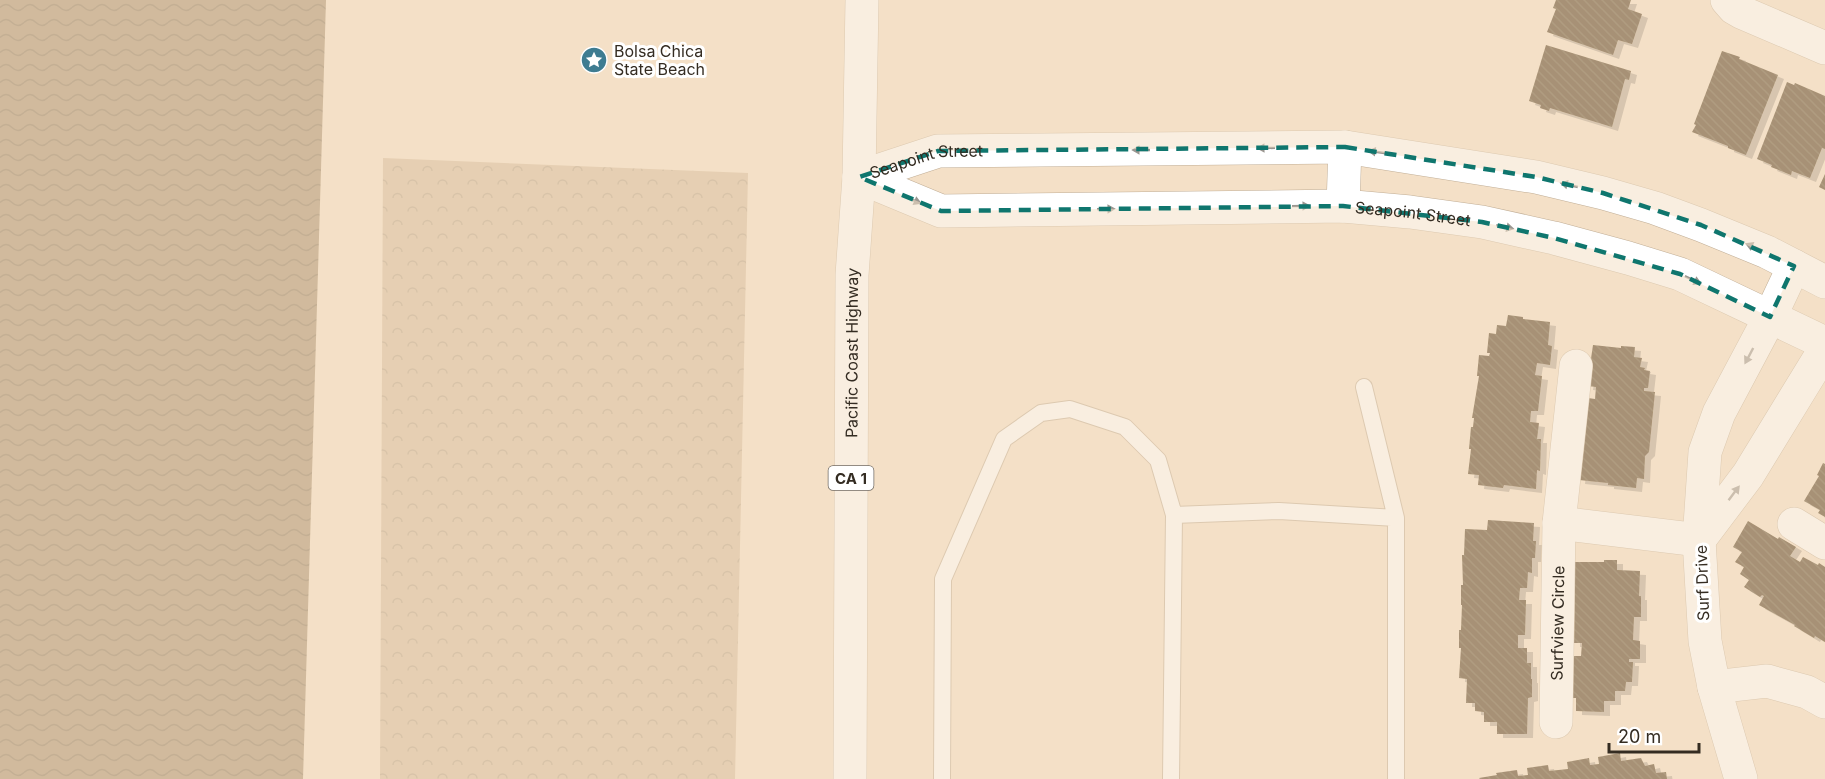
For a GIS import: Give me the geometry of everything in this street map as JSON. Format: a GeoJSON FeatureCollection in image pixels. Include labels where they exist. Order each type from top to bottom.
{"type":"FeatureCollection","features":[{"type":"Feature","properties":{"kind":"main road","name":"Pacific Coast Highway"},"geometry":{"type":"LineString","coordinates":[[850,779],[852,275],[860,177],[862,0]]}},
{"type":"Feature","properties":{"kind":"main road"},"geometry":{"type":"LineString","coordinates":[[1727,0],[1734,9],[1825,48]]}},
{"type":"Feature","properties":{"kind":"main road","name":"Seapoint Street"},"geometry":{"type":"LineString","coordinates":[[860,177],[938,151],[1345,147],[1536,177],[1603,193],[1655,208],[1701,225],[1767,252],[1825,282]]}},
{"type":"Feature","properties":{"kind":"main road"},"geometry":{"type":"LineString","coordinates":[[1343,206],[1345,147]]}},
{"type":"Feature","properties":{"kind":"main road","name":"Seapoint Street"},"geometry":{"type":"LineString","coordinates":[[860,177],[941,212],[1343,206],[1482,222],[1554,238],[1680,274],[1825,343]]}},
{"type":"Feature","properties":{"kind":"main road"},"geometry":{"type":"LineString","coordinates":[[1559,523],[1699,540],[1705,452],[1719,413],[1794,266]]}},
{"type":"Feature","properties":{"kind":"main road","name":"Surf Drive"},"geometry":{"type":"LineString","coordinates":[[1741,779],[1714,687],[1705,640],[1699,540],[1748,474],[1825,349]]}},
{"type":"Feature","properties":{"kind":"main road","name":"Surfview Circle"},"geometry":{"type":"LineString","coordinates":[[1556,722],[1559,523],[1576,366]]}},
{"type":"Feature","properties":{"kind":"main road"},"geometry":{"type":"LineString","coordinates":[[1794,524],[1825,543]]}},
{"type":"Feature","properties":{"kind":"main road"},"geometry":{"type":"LineString","coordinates":[[1714,687],[1767,681],[1806,692],[1825,702]]}},
{"type":"Feature","properties":{"kind":"lane"},"geometry":{"type":"LineString","coordinates":[[1364,387],[1396,518],[1396,779]]}},
{"type":"Feature","properties":{"kind":"lane"},"geometry":{"type":"LineString","coordinates":[[942,779],[943,579],[1004,439],[1041,413],[1070,409],[1125,427],[1158,460],[1174,514],[1171,779]]}},
{"type":"Feature","properties":{"kind":"lane"},"geometry":{"type":"LineString","coordinates":[[1174,514],[1279,511],[1396,518]]}},
{"type":"Feature","properties":{"kind":"highlighted area"},"geometry":{"type":"Polygon","coordinates":[[[1345,147],[1536,177],[1603,193],[1701,225],[1794,266],[1770,317],[1680,274],[1554,238],[1482,222],[1343,206],[941,211],[859,177],[938,151],[1345,147]]]}},
{"type":"Feature","properties":{"kind":"green space"},"geometry":{"type":"Polygon","coordinates":[[[383,158],[748,173],[735,779],[380,779],[383,158]]]}},
{"type":"Feature","properties":{"kind":"water"},"geometry":{"type":"Polygon","coordinates":[[[0,0],[326,0],[303,779],[0,779],[0,0]]]}},
{"type":"Feature","properties":{"kind":"building"},"geometry":{"type":"Polygon","coordinates":[[[1556,0],[1631,0],[1628,9],[1642,14],[1632,44],[1618,40],[1613,55],[1547,32],[1556,9],[1553,8],[1556,0]]]}},
{"type":"Feature","properties":{"kind":"building"},"geometry":{"type":"Polygon","coordinates":[[[1546,45],[1631,71],[1629,80],[1625,79],[1612,127],[1550,108],[1549,111],[1529,101],[1546,45]]]}},
{"type":"Feature","properties":{"kind":"building"},"geometry":{"type":"Polygon","coordinates":[[[1722,51],[1778,75],[1746,155],[1692,132],[1722,51]]]}},
{"type":"Feature","properties":{"kind":"building"},"geometry":{"type":"Polygon","coordinates":[[[1787,82],[1794,85],[1795,83],[1825,96],[1825,149],[1822,148],[1810,178],[1792,171],[1791,175],[1757,159],[1787,82]]]}},
{"type":"Feature","properties":{"kind":"building"},"geometry":{"type":"Polygon","coordinates":[[[1825,174],[1825,190],[1819,187],[1825,174]]]}},
{"type":"Feature","properties":{"kind":"building"},"geometry":{"type":"Polygon","coordinates":[[[1508,315],[1550,322],[1548,345],[1552,346],[1550,365],[1537,363],[1535,375],[1542,376],[1538,411],[1531,411],[1530,422],[1539,423],[1537,439],[1541,439],[1540,471],[1537,470],[1536,489],[1478,485],[1479,475],[1468,474],[1471,427],[1473,427],[1474,418],[1472,418],[1479,376],[1477,376],[1479,355],[1489,356],[1490,353],[1487,353],[1489,333],[1496,334],[1497,325],[1506,326],[1508,315]]]}},
{"type":"Feature","properties":{"kind":"building"},"geometry":{"type":"Polygon","coordinates":[[[1593,345],[1635,347],[1634,357],[1642,358],[1640,367],[1650,371],[1648,388],[1644,388],[1644,391],[1655,392],[1649,452],[1645,456],[1644,479],[1637,478],[1636,488],[1579,480],[1588,398],[1595,399],[1596,387],[1587,386],[1593,345]]]}},
{"type":"Feature","properties":{"kind":"building"},"geometry":{"type":"Polygon","coordinates":[[[1823,463],[1825,464],[1825,517],[1818,513],[1820,510],[1804,501],[1819,476],[1817,475],[1823,463]]]}},
{"type":"Feature","properties":{"kind":"building"},"geometry":{"type":"Polygon","coordinates":[[[1488,520],[1534,523],[1535,558],[1532,558],[1532,573],[1528,572],[1527,588],[1520,588],[1519,600],[1526,600],[1525,635],[1518,635],[1518,648],[1527,648],[1527,663],[1531,663],[1532,679],[1532,697],[1528,698],[1527,734],[1497,734],[1497,722],[1484,722],[1484,712],[1475,711],[1475,703],[1466,703],[1467,679],[1459,678],[1462,555],[1464,555],[1465,529],[1487,530],[1488,520]]]}},
{"type":"Feature","properties":{"kind":"building"},"geometry":{"type":"Polygon","coordinates":[[[1748,521],[1796,547],[1790,556],[1800,562],[1803,557],[1825,567],[1825,642],[1815,636],[1814,638],[1759,605],[1764,596],[1760,597],[1744,587],[1749,580],[1740,574],[1744,567],[1735,562],[1742,552],[1733,547],[1748,521]]]}},
{"type":"Feature","properties":{"kind":"building"},"geometry":{"type":"Polygon","coordinates":[[[1604,560],[1617,560],[1617,570],[1640,571],[1641,617],[1634,617],[1633,640],[1640,641],[1640,659],[1629,659],[1629,662],[1633,662],[1632,682],[1626,682],[1625,691],[1615,691],[1615,701],[1604,701],[1604,712],[1576,711],[1576,698],[1572,698],[1573,656],[1581,656],[1582,643],[1574,643],[1575,562],[1604,562],[1604,560]]]}},
{"type":"Feature","properties":{"kind":"building"},"geometry":{"type":"Polygon","coordinates":[[[1620,753],[1621,761],[1641,758],[1645,766],[1654,764],[1656,773],[1666,772],[1667,779],[1479,778],[1517,770],[1518,776],[1528,775],[1527,768],[1548,765],[1549,771],[1568,769],[1567,762],[1589,758],[1590,765],[1599,764],[1598,757],[1620,753]]]}},
{"type":"Feature","properties":{"kind":"place","name":"Bolsa Chica State Beach"},"geometry":{"type":"Point","coordinates":[594,60]}}]}
